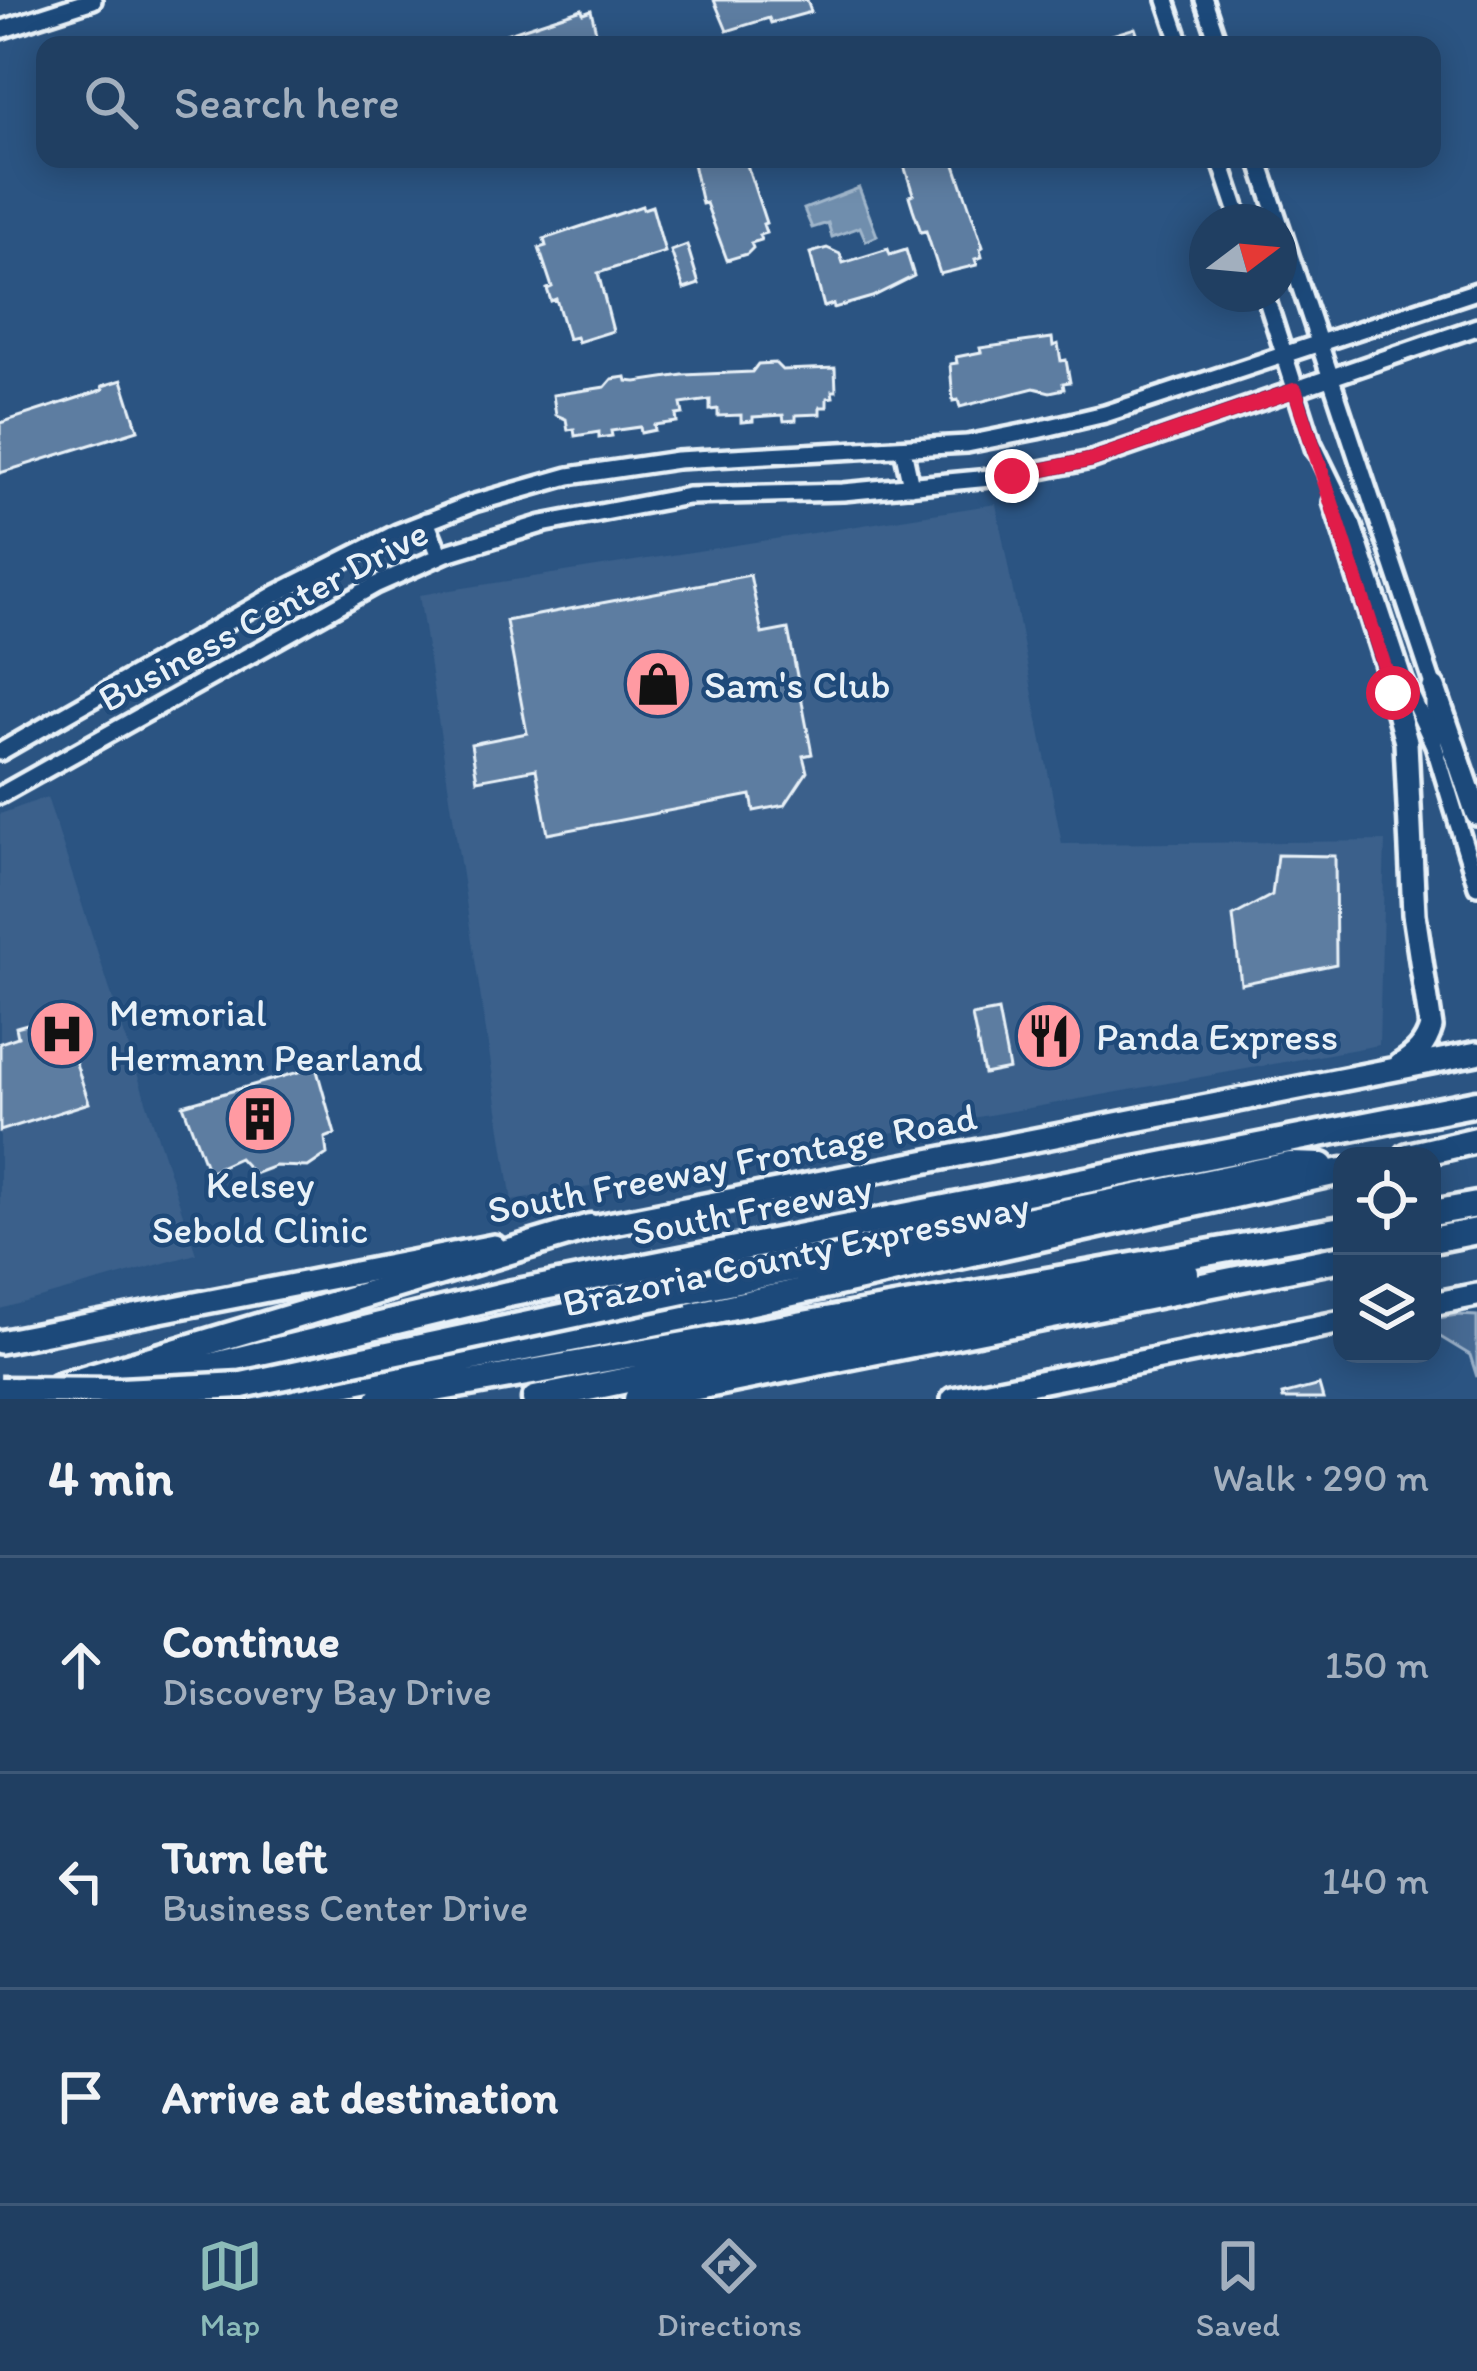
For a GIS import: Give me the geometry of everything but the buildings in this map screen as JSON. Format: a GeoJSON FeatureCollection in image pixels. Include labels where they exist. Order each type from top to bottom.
{"type":"FeatureCollection","features":[{"type":"Feature","properties":{"kind":"highway","name":"South Freeway"},"geometry":{"type":"LineString","coordinates":[[44,1399],[152,1381],[508,1294],[1477,1103]]}},
{"type":"Feature","properties":{"kind":"highway"},"geometry":{"type":"LineString","coordinates":[[1441,1148],[1477,1140]]}},
{"type":"Feature","properties":{"kind":"highway"},"geometry":{"type":"LineString","coordinates":[[0,1390],[121,1391],[242,1384],[1290,1166],[1333,1168]]}},
{"type":"Feature","properties":{"kind":"highway","name":"Brazoria County Expressway"},"geometry":{"type":"LineString","coordinates":[[262,1399],[689,1316],[1333,1170]]}},
{"type":"Feature","properties":{"kind":"highway"},"geometry":{"type":"LineString","coordinates":[[1441,1211],[1477,1205]]}},
{"type":"Feature","properties":{"kind":"highway"},"geometry":{"type":"LineString","coordinates":[[16,1399],[590,1228]]}},
{"type":"Feature","properties":{"kind":"highway"},"geometry":{"type":"LineString","coordinates":[[1441,1238],[1477,1231]]}},
{"type":"Feature","properties":{"kind":"highway"},"geometry":{"type":"LineString","coordinates":[[535,1399],[1142,1282],[1333,1235]]}},
{"type":"Feature","properties":{"kind":"highway","name":"Brazoria County Expressway"},"geometry":{"type":"LineString","coordinates":[[379,1399],[1333,1235]]}},
{"type":"Feature","properties":{"kind":"highway"},"geometry":{"type":"LineString","coordinates":[[637,1399],[1333,1260]]}},
{"type":"Feature","properties":{"kind":"main road"},"geometry":{"type":"LineString","coordinates":[[1434,688],[1477,814]]}},
{"type":"Feature","properties":{"kind":"main road"},"geometry":{"type":"LineString","coordinates":[[1394,698],[1406,742],[1414,914],[1431,1027],[1415,1055],[1394,1069]]}},
{"type":"Feature","properties":{"kind":"main road","name":"South Freeway Frontage Road"},"geometry":{"type":"LineString","coordinates":[[0,1342],[1477,1053]]}},
{"type":"Feature","properties":{"kind":"main road"},"geometry":{"type":"LineString","coordinates":[[1441,1302],[1477,1298]]}},
{"type":"Feature","properties":{"kind":"main road"},"geometry":{"type":"LineString","coordinates":[[953,1399],[1333,1324]]}},
{"type":"Feature","properties":{"kind":"street"},"geometry":{"type":"LineString","coordinates":[[0,30],[93,0]]}},
{"type":"Feature","properties":{"kind":"street"},"geometry":{"type":"LineString","coordinates":[[1166,0],[1178,36]]}},
{"type":"Feature","properties":{"kind":"street"},"geometry":{"type":"LineString","coordinates":[[1204,0],[1216,36]]}},
{"type":"Feature","properties":{"kind":"street"},"geometry":{"type":"LineString","coordinates":[[1223,168],[1235,204]]}},
{"type":"Feature","properties":{"kind":"street"},"geometry":{"type":"LineString","coordinates":[[1261,168],[1434,688],[1434,746]]}},
{"type":"Feature","properties":{"kind":"street","name":"Business Center Drive"},"geometry":{"type":"LineString","coordinates":[[0,752],[276,594],[474,502],[569,476],[677,460],[967,444],[1105,414],[1477,291]]}},
{"type":"Feature","properties":{"kind":"street"},"geometry":{"type":"LineString","coordinates":[[1271,312],[1394,698]]}},
{"type":"Feature","properties":{"kind":"street","name":"Business Center Drive"},"geometry":{"type":"LineString","coordinates":[[0,795],[376,585],[440,556],[542,524],[688,496],[843,492],[1012,476],[1091,460],[1477,327]]}},
{"type":"Feature","properties":{"kind":"street"},"geometry":{"type":"LineString","coordinates":[[1313,444],[1353,526],[1404,680],[1434,746],[1477,886]]}},
{"type":"Feature","properties":{"kind":"street"},"geometry":{"type":"LineString","coordinates":[[903,449],[910,486]]}},
{"type":"Feature","properties":{"kind":"street"},"geometry":{"type":"LineString","coordinates":[[426,521],[440,556]]}},
{"type":"Feature","properties":{"kind":"shaded area"},"geometry":{"type":"Polygon","coordinates":[[[859,188],[877,236],[866,241],[860,227],[832,237],[828,223],[812,228],[804,209],[859,188]]]}},
{"type":"Feature","properties":{"kind":"shaded area"},"geometry":{"type":"Polygon","coordinates":[[[996,504],[1062,844],[1385,841],[1379,1045],[512,1201],[419,595],[996,504]]]}},
{"type":"Feature","properties":{"kind":"shaded area","name":"Memorial Hermann Pearland"},"geometry":{"type":"Polygon","coordinates":[[[47,797],[196,1254],[0,1309],[0,814],[47,797]]]}},
{"type":"Feature","properties":{"kind":"shaded area"},"geometry":{"type":"Polygon","coordinates":[[[1477,1316],[1477,1377],[1470,1355],[1441,1337],[1441,1318],[1477,1316]]]}},
{"type":"Feature","properties":{"kind":"place","name":"Sam's Club"},"geometry":{"type":"Point","coordinates":[658,684]}},
{"type":"Feature","properties":{"kind":"place","name":"Memorial Hermann Pearland"},"geometry":{"type":"Point","coordinates":[62,1034]}},
{"type":"Feature","properties":{"kind":"place","name":"Panda Express"},"geometry":{"type":"Point","coordinates":[1049,1036]}},
{"type":"Feature","properties":{"kind":"place","name":"Kelsey Sebold Clinic"},"geometry":{"type":"Point","coordinates":[260,1119]}},
{"type":"Feature","properties":{"kind":"route"},"geometry":{"type":"LineString","coordinates":[[1012,476],[1091,460],[1295,390],[1393,693]]}}]}
